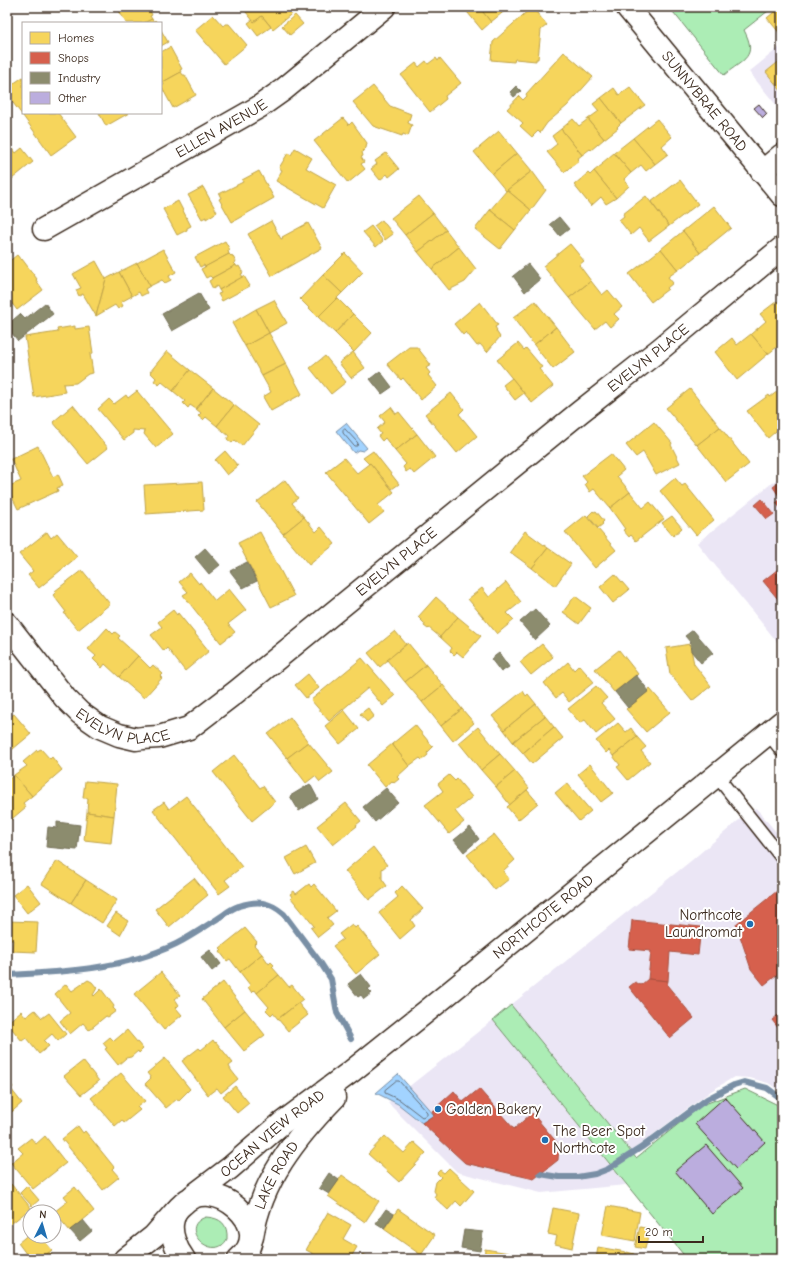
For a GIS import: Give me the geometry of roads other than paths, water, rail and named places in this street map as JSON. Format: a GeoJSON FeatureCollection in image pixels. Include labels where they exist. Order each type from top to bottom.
{"type":"FeatureCollection","features":[{"type":"Feature","properties":{"kind":"street","name":"ELLEN AVENUE"},"geometry":{"type":"LineString","coordinates":[[44,229],[259,106],[283,90],[384,7]]}},
{"type":"Feature","properties":{"kind":"street","name":"SUNNYBRAE ROAD"},"geometry":{"type":"LineString","coordinates":[[627,7],[782,196]]}},
{"type":"Feature","properties":{"kind":"street"},"geometry":{"type":"LineString","coordinates":[[762,172],[782,155]]}},
{"type":"Feature","properties":{"kind":"street","name":"EVELYN PLACE"},"geometry":{"type":"LineString","coordinates":[[7,624],[65,698],[80,713],[100,727],[120,735],[136,738],[158,737],[189,728],[236,692],[659,350],[782,248]]}},
{"type":"Feature","properties":{"kind":"street","name":"NORTHCOTE ROAD"},"geometry":{"type":"LineString","coordinates":[[313,1119],[341,1091],[352,1071],[475,973],[775,728]]}},
{"type":"Feature","properties":{"kind":"street","name":"OCEAN VIEW ROAD"},"geometry":{"type":"LineString","coordinates":[[125,1259],[154,1236],[186,1202],[282,1123],[352,1071]]}},
{"type":"Feature","properties":{"kind":"street","name":"LAKE ROAD"},"geometry":{"type":"LineString","coordinates":[[246,1251],[255,1218],[273,1175],[293,1144],[313,1119]]}},
{"type":"Feature","properties":{"kind":"street"},"geometry":{"type":"LineString","coordinates":[[184,1259],[175,1242],[172,1229],[173,1219],[186,1202],[206,1194],[213,1195],[233,1204],[244,1215],[248,1221],[246,1251]]}},
{"type":"Feature","properties":{"kind":"lane"},"geometry":{"type":"LineString","coordinates":[[775,728],[782,751]]}},
{"type":"Feature","properties":{"kind":"lane"},"geometry":{"type":"LineString","coordinates":[[716,775],[782,858]]}},
{"type":"Feature","properties":{"kind":"water"},"geometry":{"type":"Polygon","coordinates":[[[346,423],[367,448],[363,451],[358,450],[354,453],[336,431],[346,423]]]}},
{"type":"Feature","properties":{"kind":"water"},"geometry":{"type":"Polygon","coordinates":[[[398,1074],[434,1115],[422,1123],[398,1104],[376,1093],[398,1074]]]}},
{"type":"Feature","properties":{"kind":"waterway"},"geometry":{"type":"LineString","coordinates":[[7,975],[93,968],[136,959],[176,944],[236,907],[257,902],[263,903],[273,906],[284,914],[320,962],[331,979],[337,1013],[351,1039]]}},
{"type":"Feature","properties":{"kind":"waterway"},"geometry":{"type":"LineString","coordinates":[[540,1174],[559,1177],[577,1177],[595,1174],[608,1169],[642,1147],[707,1099],[734,1085],[744,1082],[767,1088],[782,1099]]}},
{"type":"Feature","properties":{"kind":"place","name":"Northcote Laundromat"},"geometry":{"type":"Point","coordinates":[750,924]}},
{"type":"Feature","properties":{"kind":"place","name":"Golden Bakery"},"geometry":{"type":"Point","coordinates":[438,1109]}},
{"type":"Feature","properties":{"kind":"place","name":"The Beer Spot Northcote"},"geometry":{"type":"Point","coordinates":[545,1140]}}]}
